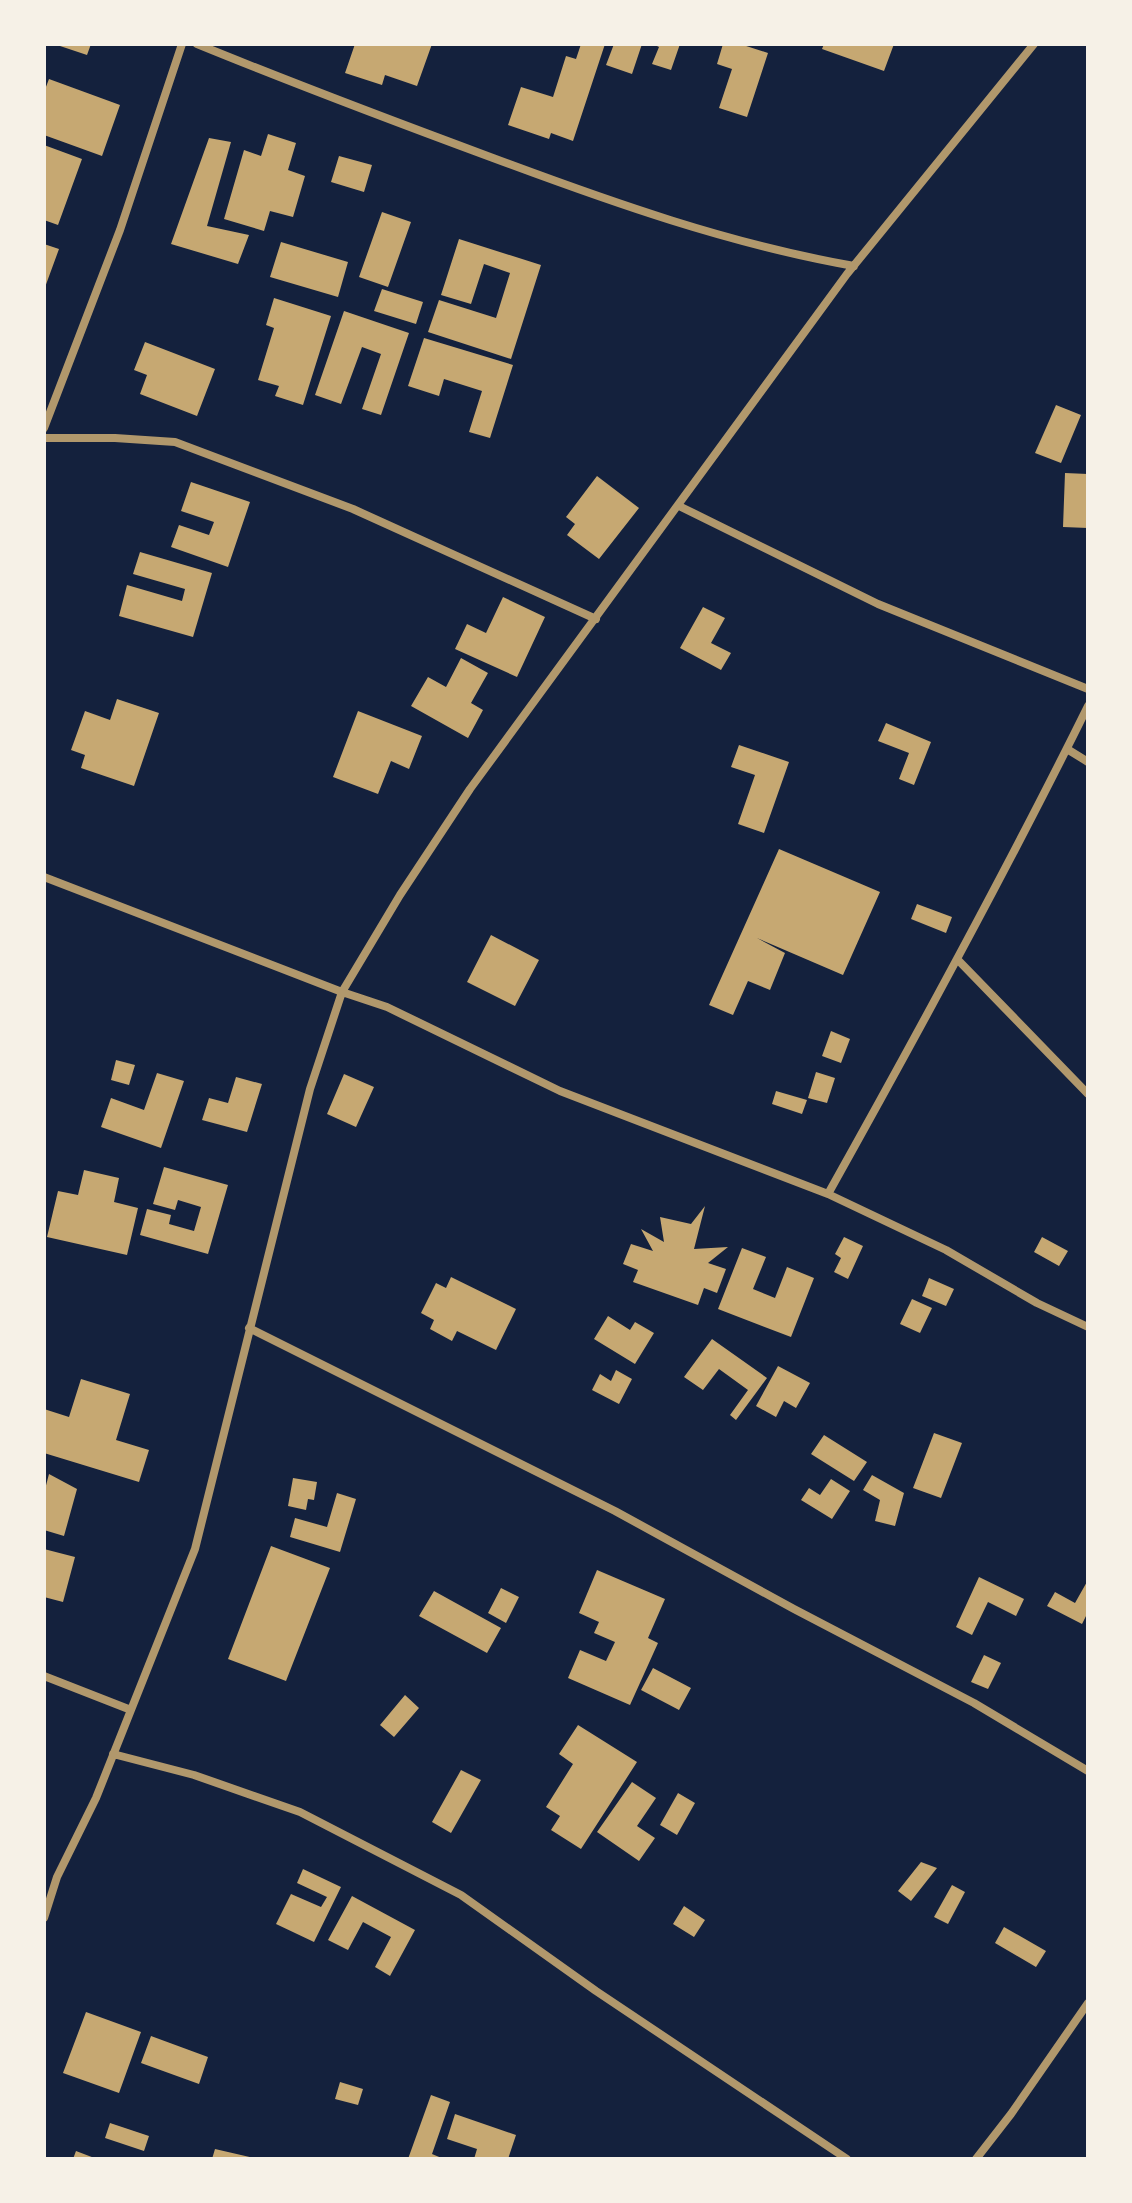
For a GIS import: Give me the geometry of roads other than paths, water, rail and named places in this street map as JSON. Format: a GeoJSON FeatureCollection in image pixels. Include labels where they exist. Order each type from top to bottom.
{"type":"FeatureCollection","features":[{"type":"Feature","properties":{"kind":"street"},"geometry":{"type":"LineString","coordinates":[[44,428],[120,230],[182,44]]}},
{"type":"Feature","properties":{"kind":"street"},"geometry":{"type":"LineString","coordinates":[[197,44],[584,192],[711,234],[790,255],[854,266]]}},
{"type":"Feature","properties":{"kind":"street"},"geometry":{"type":"LineString","coordinates":[[44,1918],[57,1877],[96,1798],[195,1549],[310,1089],[342,992],[400,895],[470,789],[854,266],[1034,44]]}},
{"type":"Feature","properties":{"kind":"street"},"geometry":{"type":"LineString","coordinates":[[44,438],[175,442],[353,509],[596,619]]}},
{"type":"Feature","properties":{"kind":"street"},"geometry":{"type":"LineString","coordinates":[[679,506],[878,604],[1088,689]]}},
{"type":"Feature","properties":{"kind":"street"},"geometry":{"type":"LineString","coordinates":[[828,1194],[958,960],[1088,706]]}},
{"type":"Feature","properties":{"kind":"street"},"geometry":{"type":"LineString","coordinates":[[1067,749],[1088,762]]}},
{"type":"Feature","properties":{"kind":"street"},"geometry":{"type":"LineString","coordinates":[[44,877],[387,1007],[560,1091],[828,1194],[946,1250],[1037,1303],[1088,1327]]}},
{"type":"Feature","properties":{"kind":"street"},"geometry":{"type":"LineString","coordinates":[[958,960],[1088,1094]]}},
{"type":"Feature","properties":{"kind":"street"},"geometry":{"type":"LineString","coordinates":[[249,1328],[615,1511],[974,1703],[1088,1771]]}},
{"type":"Feature","properties":{"kind":"street"},"geometry":{"type":"LineString","coordinates":[[44,1676],[131,1710]]}},
{"type":"Feature","properties":{"kind":"street"},"geometry":{"type":"LineString","coordinates":[[113,1754],[194,1775],[300,1812],[461,1895],[596,1991],[847,2159]]}},
{"type":"Feature","properties":{"kind":"street"},"geometry":{"type":"LineString","coordinates":[[976,2159],[1088,2003]]}}]}
